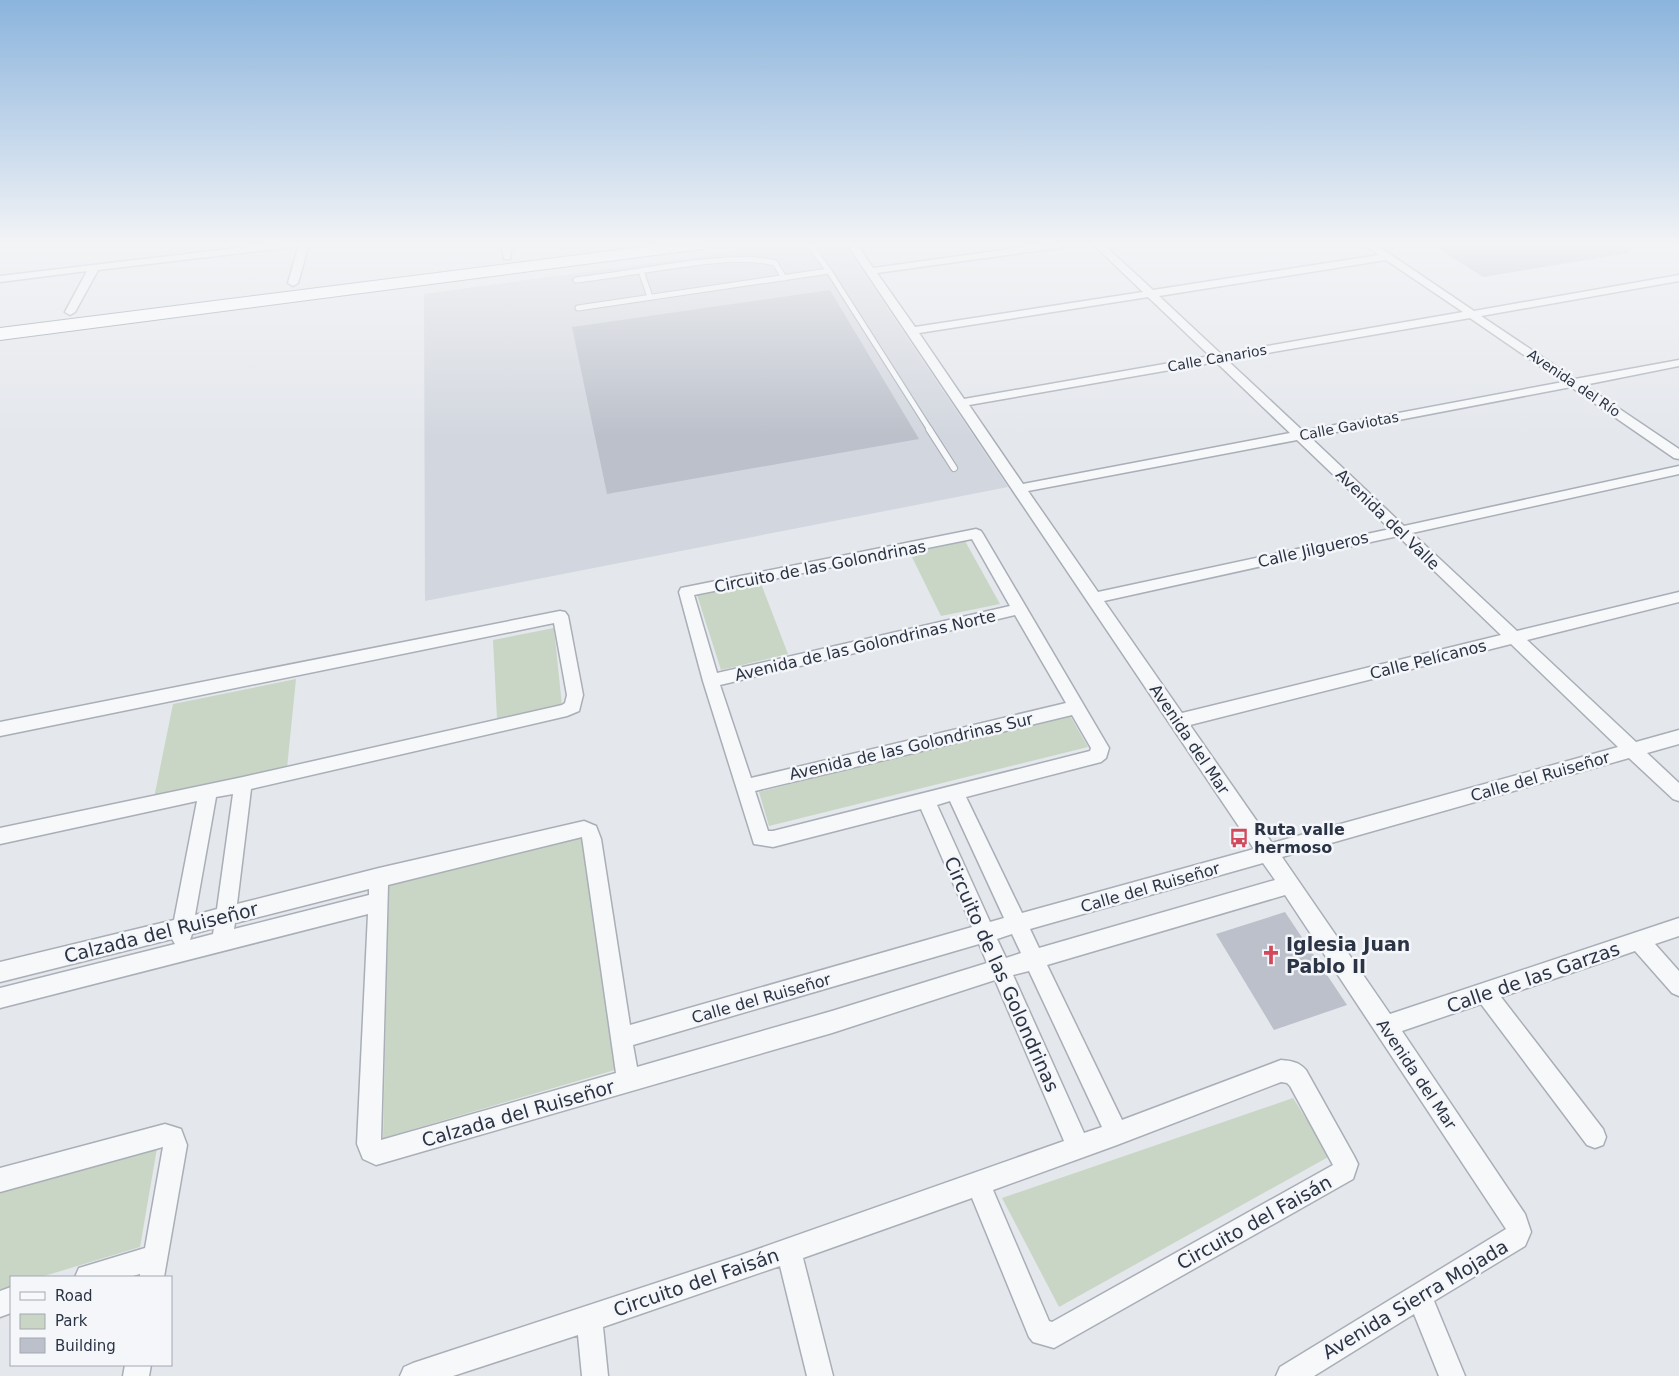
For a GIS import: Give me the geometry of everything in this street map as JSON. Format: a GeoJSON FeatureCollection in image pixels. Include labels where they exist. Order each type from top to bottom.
{"type":"FeatureCollection","features":[{"type":"Feature","properties":{"kind":"highway"},"geometry":{"type":"LineString","coordinates":[[0,320],[99,308]]}},
{"type":"Feature","properties":{"kind":"highway"},"geometry":{"type":"LineString","coordinates":[[0,334],[201,308]]}},
{"type":"Feature","properties":{"kind":"street"},"geometry":{"type":"LineString","coordinates":[[70,312],[72,308]]}},
{"type":"Feature","properties":{"kind":"street","name":"Avenida del Mar"},"geometry":{"type":"LineString","coordinates":[[897,308],[1386,1026],[1516,1223],[1519,1232],[1516,1237]]}},
{"type":"Feature","properties":{"kind":"street"},"geometry":{"type":"LineString","coordinates":[[913,331],[1060,308]]}},
{"type":"Feature","properties":{"kind":"street","name":"Avenida del Valle"},"geometry":{"type":"LineString","coordinates":[[1167,308],[1679,794]]}},
{"type":"Feature","properties":{"kind":"street","name":"Avenida del Río"},"geometry":{"type":"LineString","coordinates":[[1463,308],[1679,455]]}},
{"type":"Feature","properties":{"kind":"street","name":"Calle Canarios"},"geometry":{"type":"LineString","coordinates":[[961,403],[1505,308]]}},
{"type":"Feature","properties":{"kind":"street","name":"Calle Gaviotas"},"geometry":{"type":"LineString","coordinates":[[1019,489],[1679,363]]}},
{"type":"Feature","properties":{"kind":"street","name":"Calle Jilgueros"},"geometry":{"type":"LineString","coordinates":[[1094,598],[1679,470]]}},
{"type":"Feature","properties":{"kind":"street","name":"Circuito de las Golondrinas"},"geometry":{"type":"LineString","coordinates":[[976,534],[1019,609],[1077,707],[1100,748],[1100,753],[1095,757],[955,793],[766,839],[761,838],[746,786],[710,681],[686,592],[976,534]]}},
{"type":"Feature","properties":{"kind":"street","name":"Calle Pelícanos"},"geometry":{"type":"LineString","coordinates":[[1178,721],[1679,596]]}},
{"type":"Feature","properties":{"kind":"street","name":"Avenida de las Golondrinas Norte"},"geometry":{"type":"LineString","coordinates":[[710,681],[1019,609]]}},
{"type":"Feature","properties":{"kind":"street"},"geometry":{"type":"LineString","coordinates":[[0,729],[560,616],[575,695],[573,706],[567,710],[244,784],[0,836]]}},
{"type":"Feature","properties":{"kind":"street","name":"Avenida de las Golondrinas Sur"},"geometry":{"type":"LineString","coordinates":[[746,786],[1077,707]]}},
{"type":"Feature","properties":{"kind":"street","name":"Calle del Ruiseñor"},"geometry":{"type":"LineString","coordinates":[[622,1038],[984,933],[1679,737]]}},
{"type":"Feature","properties":{"kind":"street"},"geometry":{"type":"LineString","coordinates":[[222,942],[244,784]]}},
{"type":"Feature","properties":{"kind":"street"},"geometry":{"type":"LineString","coordinates":[[178,954],[208,792]]}},
{"type":"Feature","properties":{"kind":"street","name":"Circuito de las Golondrinas"},"geometry":{"type":"LineString","coordinates":[[955,793],[1117,1134]]}},
{"type":"Feature","properties":{"kind":"street","name":"Circuito de las Golondrinas"},"geometry":{"type":"LineString","coordinates":[[926,800],[1079,1148]]}},
{"type":"Feature","properties":{"kind":"street","name":"Calzada del Ruiseñor"},"geometry":{"type":"LineString","coordinates":[[6,971],[379,877],[584,829],[589,832],[592,840],[628,1082],[383,1153],[376,1154],[370,1151],[379,877]]}},
{"type":"Feature","properties":{"kind":"street"},"geometry":{"type":"LineString","coordinates":[[628,1082],[832,1022],[1034,959],[1290,885]]}},
{"type":"Feature","properties":{"kind":"street","name":"Calzada del Ruiseñor"},"geometry":{"type":"LineString","coordinates":[[1,1002],[378,902]]}},
{"type":"Feature","properties":{"kind":"street","name":"Calle de las Garzas"},"geometry":{"type":"LineString","coordinates":[[1386,1026],[1679,927]]}},
{"type":"Feature","properties":{"kind":"street"},"geometry":{"type":"LineString","coordinates":[[1639,941],[1679,986]]}},
{"type":"Feature","properties":{"kind":"street"},"geometry":{"type":"LineString","coordinates":[[1,1002],[6,971]]}},
{"type":"Feature","properties":{"kind":"street"},"geometry":{"type":"LineString","coordinates":[[1486,992],[1595,1137]]}},
{"type":"Feature","properties":{"kind":"street","name":"Circuito del Faisán"},"geometry":{"type":"LineString","coordinates":[[413,1376],[589,1319],[979,1185],[1281,1071],[1293,1072],[1298,1078],[1346,1164],[1345,1171],[1054,1335],[1042,1333],[1038,1328],[979,1185]]}},
{"type":"Feature","properties":{"kind":"street"},"geometry":{"type":"LineString","coordinates":[[0,1180],[165,1135],[173,1137],[175,1145],[154,1267],[95,1276]]}},
{"type":"Feature","properties":{"kind":"street","name":"Avenida Sierra Mojada"},"geometry":{"type":"LineString","coordinates":[[1289,1376],[1516,1237]]}},
{"type":"Feature","properties":{"kind":"street"},"geometry":{"type":"LineString","coordinates":[[789,1251],[820,1376]]}},
{"type":"Feature","properties":{"kind":"street"},"geometry":{"type":"LineString","coordinates":[[1420,1296],[1452,1376]]}},
{"type":"Feature","properties":{"kind":"street"},"geometry":{"type":"LineString","coordinates":[[589,1319],[595,1376]]}},
{"type":"Feature","properties":{"kind":"lane"},"geometry":{"type":"LineString","coordinates":[[853,308],[954,468]]}},
{"type":"Feature","properties":{"kind":"shaded area"},"geometry":{"type":"Polygon","coordinates":[[[424,308],[887,308],[1008,487],[425,601],[424,308]]]}},
{"type":"Feature","properties":{"kind":"green space"},"geometry":{"type":"Polygon","coordinates":[[[965,541],[1000,604],[941,616],[909,551],[965,541]]]}},
{"type":"Feature","properties":{"kind":"green space"},"geometry":{"type":"Polygon","coordinates":[[[760,581],[788,654],[721,670],[697,595],[760,581]]]}},
{"type":"Feature","properties":{"kind":"green space"},"geometry":{"type":"Polygon","coordinates":[[[554,628],[562,706],[497,719],[493,640],[554,628]]]}},
{"type":"Feature","properties":{"kind":"green space"},"geometry":{"type":"Polygon","coordinates":[[[296,679],[287,768],[154,798],[173,704],[296,679]]]}},
{"type":"Feature","properties":{"kind":"green space"},"geometry":{"type":"Polygon","coordinates":[[[1069,714],[1088,747],[769,826],[759,792],[1069,714]]]}},
{"type":"Feature","properties":{"kind":"green space"},"geometry":{"type":"Polygon","coordinates":[[[584,833],[615,1070],[383,1138],[389,880],[584,833]]]}},
{"type":"Feature","properties":{"kind":"green space"},"geometry":{"type":"Polygon","coordinates":[[[1293,1098],[1330,1156],[1059,1307],[1002,1198],[1293,1098]]]}},
{"type":"Feature","properties":{"kind":"green space"},"geometry":{"type":"Polygon","coordinates":[[[157,1148],[140,1247],[44,1276],[10,1276],[10,1286],[0,1290],[0,1193],[157,1148]]]}},
{"type":"Feature","properties":{"kind":"building"},"geometry":{"type":"Polygon","coordinates":[[[703,308],[841,308],[919,439],[607,494],[572,327],[703,308]]]}},
{"type":"Feature","properties":{"kind":"building","name":"Iglesia Juan Pablo II"},"geometry":{"type":"Polygon","coordinates":[[[1285,912],[1347,1005],[1274,1030],[1216,934],[1285,912]]]}},
{"type":"Feature","properties":{"kind":"place","name":"Ruta valle hermoso"},"geometry":{"type":"Point","coordinates":[1239,838]}},
{"type":"Feature","properties":{"kind":"place","name":"Iglesia Juan Pablo II"},"geometry":{"type":"Point","coordinates":[1271,955]}}]}
